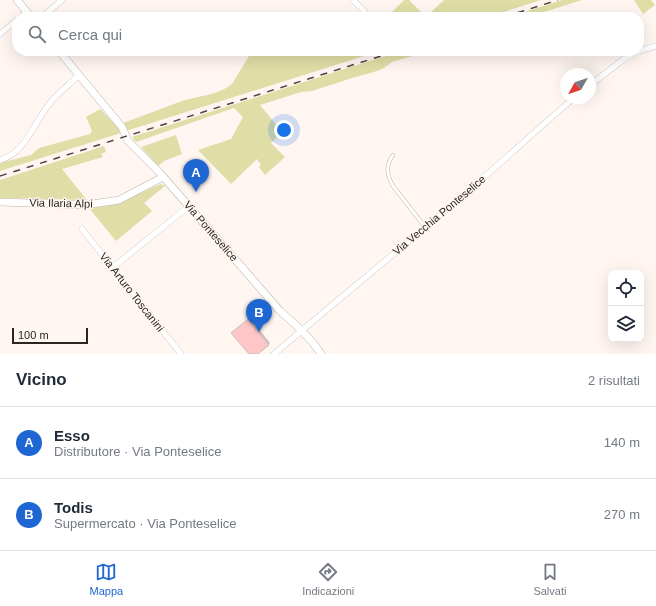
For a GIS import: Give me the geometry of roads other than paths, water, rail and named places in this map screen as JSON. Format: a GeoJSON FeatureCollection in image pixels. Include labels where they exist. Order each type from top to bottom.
{"type":"FeatureCollection","features":[{"type":"Feature","properties":{"kind":"street"},"geometry":{"type":"LineString","coordinates":[[17,0],[27,12]]}},
{"type":"Feature","properties":{"kind":"street"},"geometry":{"type":"LineString","coordinates":[[48,12],[62,0]]}},
{"type":"Feature","properties":{"kind":"street"},"geometry":{"type":"LineString","coordinates":[[353,0],[365,12]]}},
{"type":"Feature","properties":{"kind":"street"},"geometry":{"type":"LineString","coordinates":[[0,34],[12,24]]}},
{"type":"Feature","properties":{"kind":"street"},"geometry":{"type":"LineString","coordinates":[[644,50],[656,46]]}},
{"type":"Feature","properties":{"kind":"street","name":"Via Ponteselice"},"geometry":{"type":"LineString","coordinates":[[63,56],[122,127],[128,141],[189,206],[280,311],[302,330],[315,344],[321,354]]}},
{"type":"Feature","properties":{"kind":"street"},"geometry":{"type":"LineString","coordinates":[[596,80],[630,56]]}},
{"type":"Feature","properties":{"kind":"street"},"geometry":{"type":"LineString","coordinates":[[0,160],[8,157],[19,149],[51,101],[79,75]]}},
{"type":"Feature","properties":{"kind":"street","name":"Via Vecchia Ponteselice"},"geometry":{"type":"LineString","coordinates":[[274,354],[469,190],[567,104]]}},
{"type":"Feature","properties":{"kind":"street","name":"Via Ilaria Alpi"},"geometry":{"type":"LineString","coordinates":[[0,202],[86,205],[119,200],[163,177]]}},
{"type":"Feature","properties":{"kind":"street"},"geometry":{"type":"LineString","coordinates":[[112,268],[189,206]]}},
{"type":"Feature","properties":{"kind":"street","name":"Via Arturo Toscanini"},"geometry":{"type":"LineString","coordinates":[[82,230],[181,354]]}},
{"type":"Feature","properties":{"kind":"lane"},"geometry":{"type":"LineString","coordinates":[[393,155],[387,167],[389,180],[425,227]]}},
{"type":"Feature","properties":{"kind":"railway"},"geometry":{"type":"LineString","coordinates":[[520,12],[558,0]]}},
{"type":"Feature","properties":{"kind":"railway"},"geometry":{"type":"LineString","coordinates":[[0,176],[381,56]]}},
{"type":"Feature","properties":{"kind":"place","name":"Esso"},"geometry":{"type":"Point","coordinates":[196,192]}},
{"type":"Feature","properties":{"kind":"place","name":"Todis"},"geometry":{"type":"Point","coordinates":[259,332]}}]}
